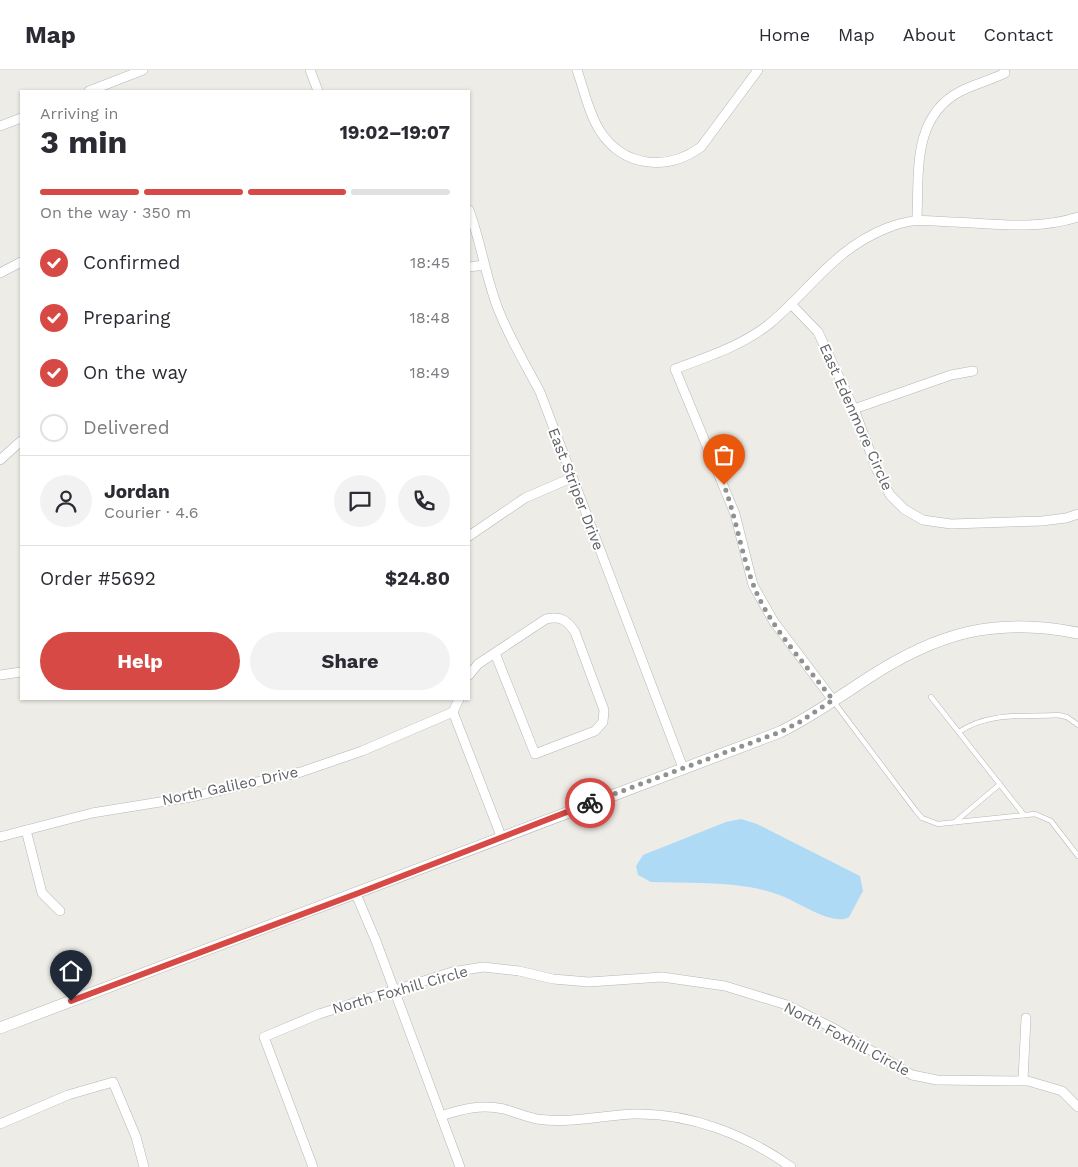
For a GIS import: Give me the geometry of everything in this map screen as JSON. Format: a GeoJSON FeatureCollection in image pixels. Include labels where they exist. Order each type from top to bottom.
{"type":"FeatureCollection","features":[{"type":"Feature","properties":{"kind":"street"},"geometry":{"type":"LineString","coordinates":[[92,90],[142,70]]}},
{"type":"Feature","properties":{"kind":"street"},"geometry":{"type":"LineString","coordinates":[[310,70],[318,90]]}},
{"type":"Feature","properties":{"kind":"street"},"geometry":{"type":"LineString","coordinates":[[577,70],[596,124],[604,138],[626,156],[638,161],[664,164],[690,155],[702,147],[758,70]]}},
{"type":"Feature","properties":{"kind":"street"},"geometry":{"type":"LineString","coordinates":[[917,219],[921,152],[926,126],[939,106],[954,96],[1005,73]]}},
{"type":"Feature","properties":{"kind":"street"},"geometry":{"type":"LineString","coordinates":[[0,126],[20,118]]}},
{"type":"Feature","properties":{"kind":"street","name":"East Striper Drive"},"geometry":{"type":"LineString","coordinates":[[470,213],[497,305],[517,351],[540,392],[571,478],[683,768]]}},
{"type":"Feature","properties":{"kind":"street"},"geometry":{"type":"LineString","coordinates":[[833,700],[774,622],[753,585],[735,514],[675,369],[737,344],[767,326],[829,264],[856,242],[888,228],[917,219],[1034,226],[1057,224],[1078,217]]}},
{"type":"Feature","properties":{"kind":"street"},"geometry":{"type":"LineString","coordinates":[[0,273],[20,263]]}},
{"type":"Feature","properties":{"kind":"street"},"geometry":{"type":"LineString","coordinates":[[470,266],[484,265]]}},
{"type":"Feature","properties":{"kind":"street","name":"East Edenmore Circle"},"geometry":{"type":"LineString","coordinates":[[791,304],[818,332],[854,410],[876,470],[890,495],[904,509],[923,520],[950,524],[1042,521],[1066,518],[1078,514]]}},
{"type":"Feature","properties":{"kind":"street"},"geometry":{"type":"LineString","coordinates":[[854,410],[952,375],[973,371]]}},
{"type":"Feature","properties":{"kind":"street"},"geometry":{"type":"LineString","coordinates":[[0,460],[20,442]]}},
{"type":"Feature","properties":{"kind":"street"},"geometry":{"type":"LineString","coordinates":[[470,535],[525,498],[571,478]]}},
{"type":"Feature","properties":{"kind":"street"},"geometry":{"type":"LineString","coordinates":[[470,674],[478,664],[546,619],[557,616],[568,622],[575,632],[604,710],[603,722],[595,731],[536,754],[495,653]]}},
{"type":"Feature","properties":{"kind":"street"},"geometry":{"type":"LineString","coordinates":[[0,1028],[356,894],[501,836],[780,732],[798,723],[895,661],[920,648],[969,631],[1025,626],[1078,633]]}},
{"type":"Feature","properties":{"kind":"street"},"geometry":{"type":"LineString","coordinates":[[1,672],[20,672]]}},
{"type":"Feature","properties":{"kind":"street"},"geometry":{"type":"LineString","coordinates":[[458,700],[453,712],[501,836]]}},
{"type":"Feature","properties":{"kind":"street","name":"North Galileo Drive"},"geometry":{"type":"LineString","coordinates":[[0,837],[92,813],[201,795],[301,772],[362,751],[453,712]]}},
{"type":"Feature","properties":{"kind":"street"},"geometry":{"type":"LineString","coordinates":[[26,830],[42,894],[60,911]]}},
{"type":"Feature","properties":{"kind":"street"},"geometry":{"type":"LineString","coordinates":[[356,894],[394,989],[460,1167]]}},
{"type":"Feature","properties":{"kind":"street","name":"North Foxhill Circle"},"geometry":{"type":"LineString","coordinates":[[313,1167],[264,1037],[319,1014],[394,989],[452,972],[483,967],[518,971],[553,979],[589,982],[662,977],[725,986],[787,1004],[835,1029],[912,1075],[937,1080],[1023,1080],[1062,1091],[1078,1107]]}},
{"type":"Feature","properties":{"kind":"street"},"geometry":{"type":"LineString","coordinates":[[1023,1080],[1026,1018]]}},
{"type":"Feature","properties":{"kind":"street"},"geometry":{"type":"LineString","coordinates":[[0,1124],[68,1095],[113,1082],[136,1137],[144,1167]]}},
{"type":"Feature","properties":{"kind":"street"},"geometry":{"type":"LineString","coordinates":[[441,1116],[471,1107],[502,1109],[537,1119],[586,1120],[636,1114],[682,1118],[722,1129],[771,1152],[791,1167]]}},
{"type":"Feature","properties":{"kind":"lane"},"geometry":{"type":"LineString","coordinates":[[931,697],[1024,815]]}},
{"type":"Feature","properties":{"kind":"lane"},"geometry":{"type":"LineString","coordinates":[[833,700],[922,818],[938,824],[1035,814],[1051,821],[1078,855]]}},
{"type":"Feature","properties":{"kind":"lane"},"geometry":{"type":"LineString","coordinates":[[959,732],[969,725],[993,718],[1058,715],[1067,716],[1078,725]]}},
{"type":"Feature","properties":{"kind":"lane"},"geometry":{"type":"LineString","coordinates":[[954,823],[1000,784]]}},
{"type":"Feature","properties":{"kind":"water"},"geometry":{"type":"Polygon","coordinates":[[[741,819],[757,824],[860,876],[863,891],[849,917],[834,919],[816,913],[782,896],[751,887],[651,882],[638,875],[636,866],[643,855],[726,822],[741,819]]]}},
{"type":"Feature","properties":{"kind":"way so far"},"geometry":{"type":"LineString","coordinates":[[590,803],[780,732],[798,723],[833,700],[774,622],[753,585],[735,514],[724,485]]}},
{"type":"Feature","properties":{"kind":"route"},"geometry":{"type":"LineString","coordinates":[[71,1001],[356,894],[501,836],[590,803]]}}]}
